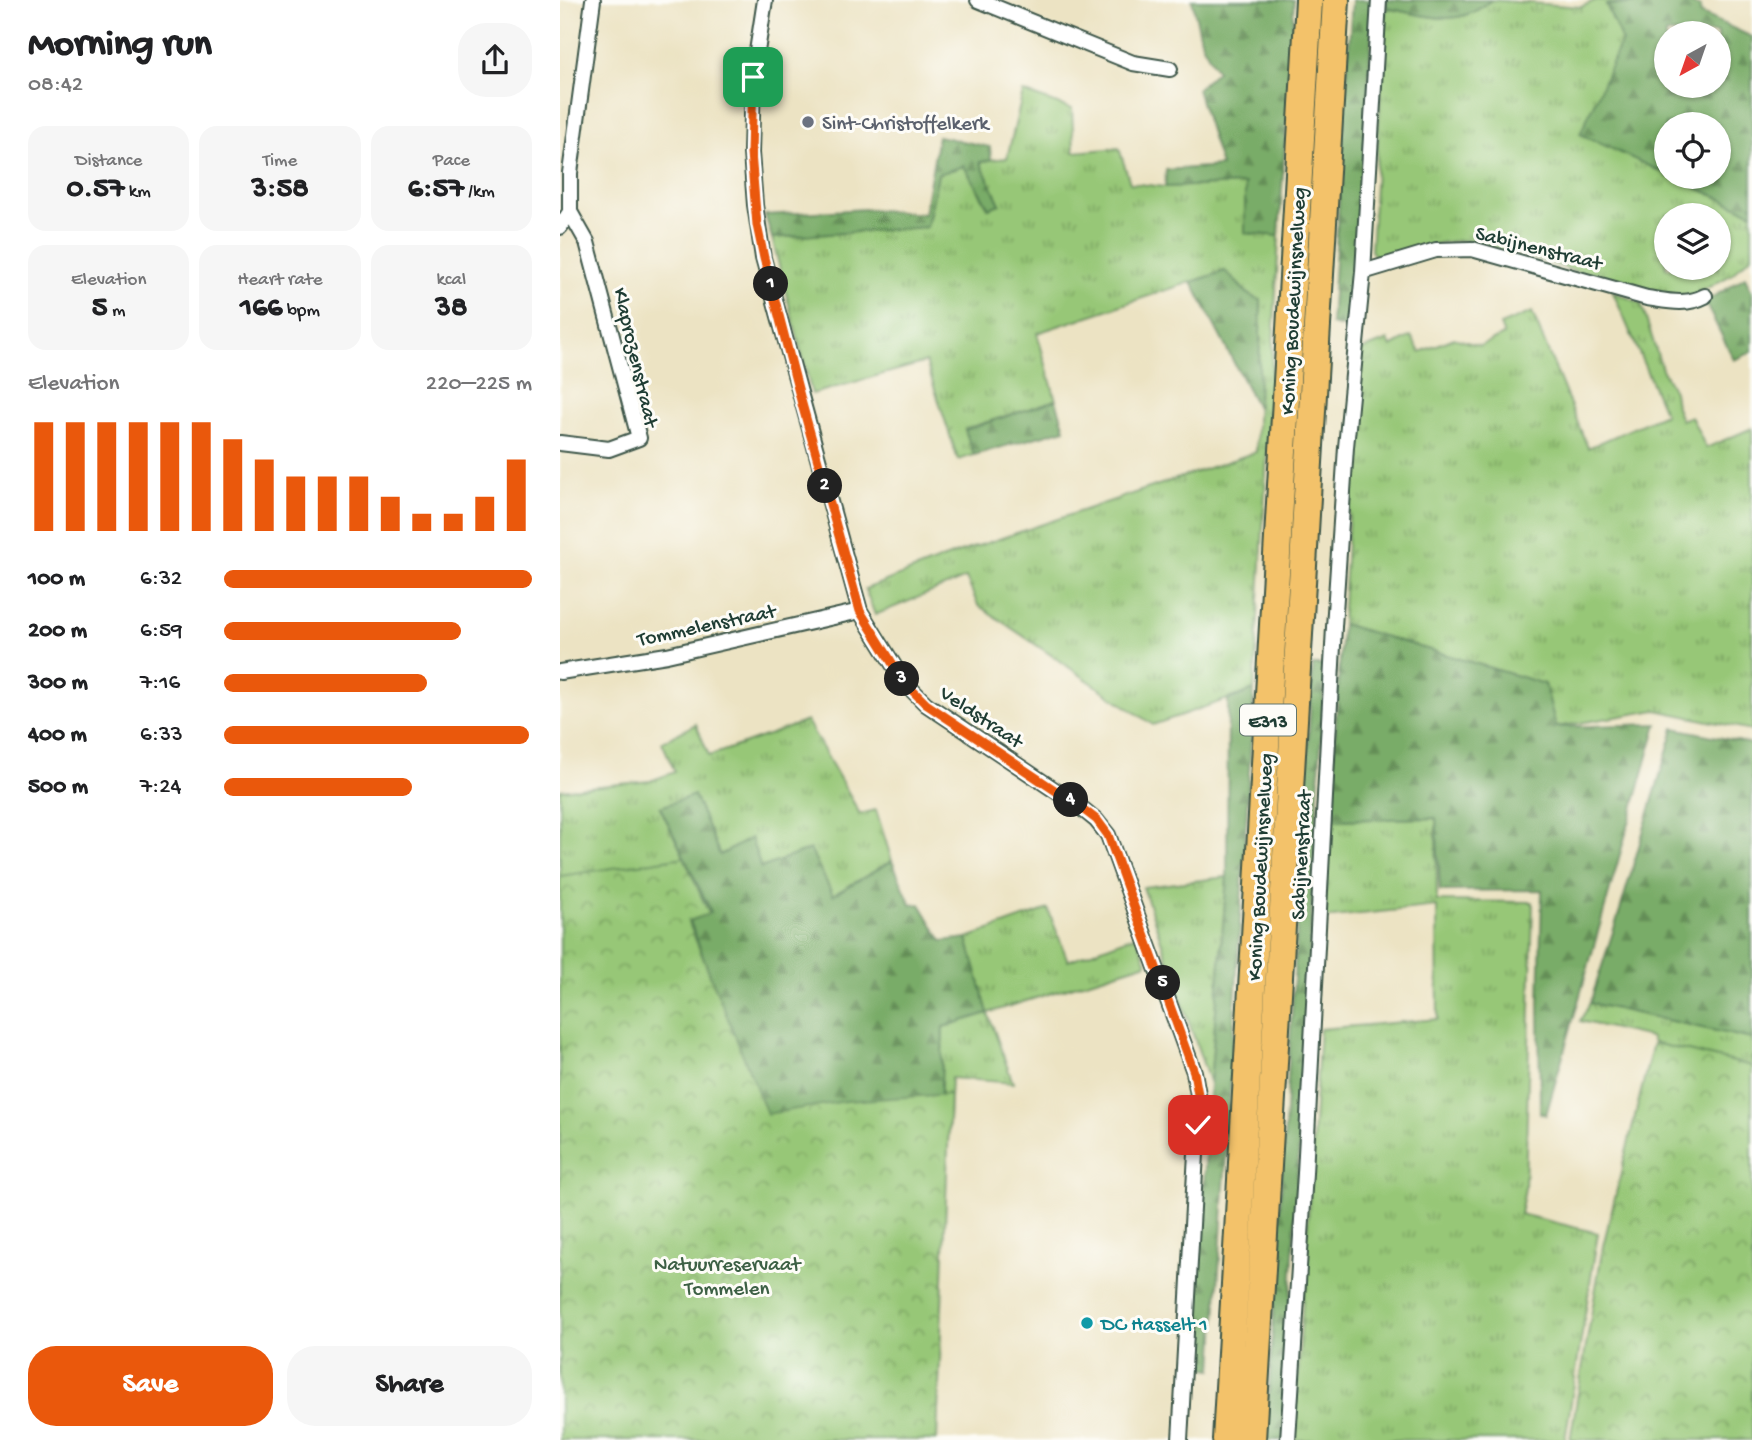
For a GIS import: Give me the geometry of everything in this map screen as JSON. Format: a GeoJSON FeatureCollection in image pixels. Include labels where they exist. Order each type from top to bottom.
{"type":"FeatureCollection","features":[{"type":"Feature","properties":{"kind":"highway","name":"Koning Boudewijnsnelweg"},"geometry":{"type":"LineString","coordinates":[[1226,1440],[1309,0]]}},
{"type":"Feature","properties":{"kind":"highway","name":"Koning Boudewijnsnelweg"},"geometry":{"type":"LineString","coordinates":[[1252,1440],[1336,0]]}},
{"type":"Feature","properties":{"kind":"street","name":"Klaprozenstraat"},"geometry":{"type":"LineString","coordinates":[[560,443],[610,449],[639,438],[587,242],[570,212],[570,173],[593,0]]}},
{"type":"Feature","properties":{"kind":"street","name":"Veldstraat"},"geometry":{"type":"LineString","coordinates":[[765,0],[752,99],[752,174],[759,239],[860,611],[897,672],[914,694],[1080,807],[1097,820],[1108,835],[1194,1072],[1199,1100],[1180,1440]]}},
{"type":"Feature","properties":{"kind":"street"},"geometry":{"type":"LineString","coordinates":[[978,0],[1133,63],[1170,69]]}},
{"type":"Feature","properties":{"kind":"street","name":"Sabijnenstraat"},"geometry":{"type":"LineString","coordinates":[[1288,1440],[1306,1173],[1335,613],[1346,447],[1363,272],[1379,0]]}},
{"type":"Feature","properties":{"kind":"street"},"geometry":{"type":"LineString","coordinates":[[560,228],[570,212]]}},
{"type":"Feature","properties":{"kind":"street","name":"Sabijnenstraat"},"geometry":{"type":"LineString","coordinates":[[1363,272],[1436,250],[1472,249],[1647,298],[1693,302],[1705,296]]}},
{"type":"Feature","properties":{"kind":"street","name":"Tommelenstraat"},"geometry":{"type":"LineString","coordinates":[[560,672],[667,656],[860,611]]}},
{"type":"Feature","properties":{"kind":"green space"},"geometry":{"type":"Polygon","coordinates":[[[1192,0],[1294,0],[1279,236],[1245,233],[1245,184],[1165,187],[1166,170],[1221,166],[1197,89],[1217,71],[1202,44],[1192,0]]]}},
{"type":"Feature","properties":{"kind":"green space"},"geometry":{"type":"Polygon","coordinates":[[[1352,0],[1374,0],[1362,180],[1347,328],[1331,324],[1352,0]]]}},
{"type":"Feature","properties":{"kind":"green space"},"geometry":{"type":"Polygon","coordinates":[[[1387,0],[1491,0],[1466,15],[1441,18],[1386,8],[1387,0]]]}},
{"type":"Feature","properties":{"kind":"green space"},"geometry":{"type":"Polygon","coordinates":[[[1491,0],[1581,7],[1596,0],[1660,0],[1606,4],[1622,41],[1581,134],[1654,168],[1654,189],[1699,189],[1730,203],[1654,203],[1654,280],[1722,280],[1693,296],[1652,295],[1463,240],[1440,243],[1384,260],[1376,257],[1371,251],[1386,8],[1441,18],[1466,15],[1491,0]]]}},
{"type":"Feature","properties":{"kind":"green space"},"geometry":{"type":"Polygon","coordinates":[[[1680,0],[1701,7],[1700,13],[1717,21],[1654,21],[1654,98],[1731,98],[1731,27],[1752,37],[1752,213],[1699,189],[1731,189],[1731,112],[1654,112],[1654,168],[1580,134],[1622,41],[1606,4],[1680,0]]]}},
{"type":"Feature","properties":{"kind":"green space"},"geometry":{"type":"Polygon","coordinates":[[[1023,92],[1072,109],[1074,152],[1119,148],[1130,183],[1165,187],[1245,184],[1245,233],[1279,236],[1254,690],[1153,725],[978,605],[966,578],[875,615],[865,589],[957,553],[1256,452],[1261,300],[1246,292],[1224,271],[1037,333],[1056,400],[965,429],[974,455],[958,460],[926,362],[812,394],[772,238],[927,227],[938,174],[964,166],[988,208],[1000,204],[979,161],[1007,158],[1023,92]]]}},
{"type":"Feature","properties":{"kind":"green space"},"geometry":{"type":"Polygon","coordinates":[[[938,136],[990,147],[991,160],[980,162],[1000,204],[989,208],[964,166],[938,174],[927,227],[772,238],[765,215],[866,209],[924,214],[938,136]]]}},
{"type":"Feature","properties":{"kind":"green space"},"geometry":{"type":"Polygon","coordinates":[[[1731,203],[1752,213],[1752,256],[1731,275],[1731,203]]]}},
{"type":"Feature","properties":{"kind":"green space"},"geometry":{"type":"Polygon","coordinates":[[[1225,271],[1246,292],[1261,300],[1258,409],[1192,282],[1225,271]]]}},
{"type":"Feature","properties":{"kind":"green space"},"geometry":{"type":"Polygon","coordinates":[[[1745,277],[1752,292],[1752,352],[1734,360],[1705,302],[1745,277]]]}},
{"type":"Feature","properties":{"kind":"green space"},"geometry":{"type":"Polygon","coordinates":[[[1613,292],[1641,303],[1662,369],[1674,391],[1681,420],[1691,416],[1706,448],[1752,428],[1752,730],[1656,710],[1556,727],[1545,684],[1342,624],[1359,351],[1388,340],[1391,347],[1411,336],[1420,352],[1454,338],[1480,346],[1504,335],[1500,325],[1532,312],[1588,448],[1665,414],[1613,292]]]}},
{"type":"Feature","properties":{"kind":"green space"},"geometry":{"type":"Polygon","coordinates":[[[1056,400],[1065,429],[974,455],[965,430],[1056,400]]]}},
{"type":"Feature","properties":{"kind":"green space"},"geometry":{"type":"Polygon","coordinates":[[[1342,624],[1545,684],[1556,727],[1657,724],[1546,1115],[1540,1113],[1542,890],[1440,891],[1436,818],[1330,820],[1342,624]]]}},
{"type":"Feature","properties":{"kind":"green space"},"geometry":{"type":"Polygon","coordinates":[[[1313,665],[1325,665],[1283,1440],[1266,1440],[1313,665]]]}},
{"type":"Feature","properties":{"kind":"green space"},"geometry":{"type":"Polygon","coordinates":[[[1254,690],[1213,1369],[1193,1366],[1210,1084],[1227,877],[1228,700],[1254,690]]]}},
{"type":"Feature","properties":{"kind":"green space"},"geometry":{"type":"Polygon","coordinates":[[[807,721],[860,814],[876,810],[892,861],[833,895],[721,855],[660,807],[711,912],[691,921],[714,987],[935,1255],[943,1027],[988,1013],[1013,1083],[951,1078],[942,1264],[560,1002],[560,790],[650,781],[675,772],[662,742],[696,724],[709,756],[807,721]]]}},
{"type":"Feature","properties":{"kind":"green space"},"geometry":{"type":"Polygon","coordinates":[[[1674,728],[1752,744],[1752,1039],[1590,1003],[1674,728]]]}},
{"type":"Feature","properties":{"kind":"green space"},"geometry":{"type":"Polygon","coordinates":[[[694,795],[720,855],[751,838],[761,868],[810,849],[833,895],[892,861],[911,905],[920,904],[942,941],[967,938],[988,1013],[943,1027],[935,1255],[560,1002],[714,986],[690,921],[711,912],[660,807],[694,795]]]}},
{"type":"Feature","properties":{"kind":"green space"},"geometry":{"type":"Polygon","coordinates":[[[1436,818],[1437,901],[1533,902],[1525,1188],[1520,1214],[1598,1233],[1565,1440],[1294,1440],[1320,1029],[1438,1019],[1437,906],[1324,918],[1330,820],[1436,818]]]}},
{"type":"Feature","properties":{"kind":"green space","name":"Natuurreservaat Tommelen"},"geometry":{"type":"Polygon","coordinates":[[[684,857],[709,914],[688,921],[767,1114],[846,1101],[950,1094],[937,1440],[560,1440],[560,876],[684,857]]]}},
{"type":"Feature","properties":{"kind":"green space"},"geometry":{"type":"Polygon","coordinates":[[[1227,877],[1210,1084],[1143,887],[1227,877]]]}},
{"type":"Feature","properties":{"kind":"green space"},"geometry":{"type":"Polygon","coordinates":[[[1048,909],[1068,961],[1136,935],[1147,963],[988,1013],[967,938],[1048,909]]]}},
{"type":"Feature","properties":{"kind":"green space"},"geometry":{"type":"Polygon","coordinates":[[[1590,1003],[1752,1039],[1752,1066],[1653,1043],[1650,1037],[1580,1021],[1590,1003]]]}},
{"type":"Feature","properties":{"kind":"green space"},"geometry":{"type":"Polygon","coordinates":[[[1653,1043],[1752,1066],[1752,1440],[1570,1440],[1603,1246],[1653,1043]]]}},
{"type":"Feature","properties":{"kind":"place","name":"Sint-Christoffelkerk"},"geometry":{"type":"Point","coordinates":[808,122]}},
{"type":"Feature","properties":{"kind":"place","name":"DC Hasselt 1"},"geometry":{"type":"Point","coordinates":[1087,1323]}},
{"type":"Feature","properties":{"kind":"route"},"geometry":{"type":"LineString","coordinates":[[753,77],[751,153],[759,239],[860,611],[914,694],[1080,807],[1097,820],[1108,835],[1194,1072],[1199,1100],[1198,1125]]}}]}
